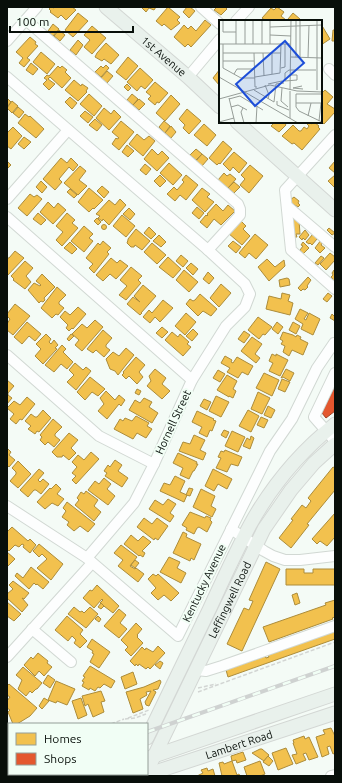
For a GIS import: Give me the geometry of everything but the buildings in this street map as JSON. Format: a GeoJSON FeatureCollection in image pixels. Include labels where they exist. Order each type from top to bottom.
{"type":"FeatureCollection","features":[{"type":"Feature","properties":{"kind":"main road","name":"1st Avenue"},"geometry":{"type":"LineString","coordinates":[[106,7],[188,77],[219,106]]}},
{"type":"Feature","properties":{"kind":"main road"},"geometry":{"type":"LineString","coordinates":[[238,123],[335,210]]}},
{"type":"Feature","properties":{"kind":"main road","name":"Leffingwell Road"},"geometry":{"type":"LineString","coordinates":[[148,736],[257,513],[293,465],[331,428]]}},
{"type":"Feature","properties":{"kind":"main road","name":"Leffingwell Road"},"geometry":{"type":"LineString","coordinates":[[151,757],[196,670],[267,524],[291,490],[314,463],[335,443]]}},
{"type":"Feature","properties":{"kind":"main road","name":"Lambert Road"},"geometry":{"type":"LineString","coordinates":[[151,757],[335,694]]}},
{"type":"Feature","properties":{"kind":"main road","name":"Lambert Road"},"geometry":{"type":"LineString","coordinates":[[148,773],[335,713]]}},
{"type":"Feature","properties":{"kind":"main road"},"geometry":{"type":"LineString","coordinates":[[167,728],[176,738],[183,739],[220,733]]}},
{"type":"Feature","properties":{"kind":"street"},"geometry":{"type":"LineString","coordinates":[[7,41],[37,7]]}},
{"type":"Feature","properties":{"kind":"street"},"geometry":{"type":"LineString","coordinates":[[201,7],[219,23]]}},
{"type":"Feature","properties":{"kind":"street"},"geometry":{"type":"LineString","coordinates":[[237,20],[249,7]]}},
{"type":"Feature","properties":{"kind":"street"},"geometry":{"type":"LineString","coordinates":[[7,77],[208,250],[240,215],[238,204],[26,20]]}},
{"type":"Feature","properties":{"kind":"street"},"geometry":{"type":"LineString","coordinates":[[188,77],[219,40]]}},
{"type":"Feature","properties":{"kind":"street"},"geometry":{"type":"LineString","coordinates":[[7,199],[68,130]]}},
{"type":"Feature","properties":{"kind":"street"},"geometry":{"type":"LineString","coordinates":[[335,135],[285,190],[291,250],[335,289]]}},
{"type":"Feature","properties":{"kind":"street"},"geometry":{"type":"LineString","coordinates":[[287,206],[335,247]]}},
{"type":"Feature","properties":{"kind":"street"},"geometry":{"type":"LineString","coordinates":[[7,217],[192,380]]}},
{"type":"Feature","properties":{"kind":"street","name":"Hornell Street"},"geometry":{"type":"LineString","coordinates":[[7,657],[89,560],[134,502],[154,464],[192,380],[226,326],[245,306],[250,294],[245,284],[208,250]]}},
{"type":"Feature","properties":{"kind":"street","name":"Kentucky Avenue"},"geometry":{"type":"LineString","coordinates":[[7,506],[89,560],[178,636],[270,451],[292,419],[317,368],[334,343]]}},
{"type":"Feature","properties":{"kind":"street"},"geometry":{"type":"LineString","coordinates":[[7,355],[99,436],[154,464]]}},
{"type":"Feature","properties":{"kind":"street"},"geometry":{"type":"LineString","coordinates":[[335,373],[314,417],[331,428],[335,443]]}},
{"type":"Feature","properties":{"kind":"street"},"geometry":{"type":"LineString","coordinates":[[231,528],[273,556],[285,560],[335,556]]}},
{"type":"Feature","properties":{"kind":"street"},"geometry":{"type":"LineString","coordinates":[[196,670],[206,670],[222,666],[335,626]]}},
{"type":"Feature","properties":{"kind":"street"},"geometry":{"type":"LineString","coordinates":[[32,629],[71,662]]}},
{"type":"Feature","properties":{"kind":"street"},"geometry":{"type":"LineString","coordinates":[[331,776],[335,775]]}},
{"type":"Feature","properties":{"kind":"path"},"geometry":{"type":"LineString","coordinates":[[197,692],[335,642]]}},
{"type":"Feature","properties":{"kind":"path"},"geometry":{"type":"LineString","coordinates":[[193,691],[209,685],[219,684]]}},
{"type":"Feature","properties":{"kind":"path"},"geometry":{"type":"LineString","coordinates":[[114,723],[125,719],[135,718],[152,710]]}},
{"type":"Feature","properties":{"kind":"railway"},"geometry":{"type":"LineString","coordinates":[[148,732],[335,666]]}}]}
